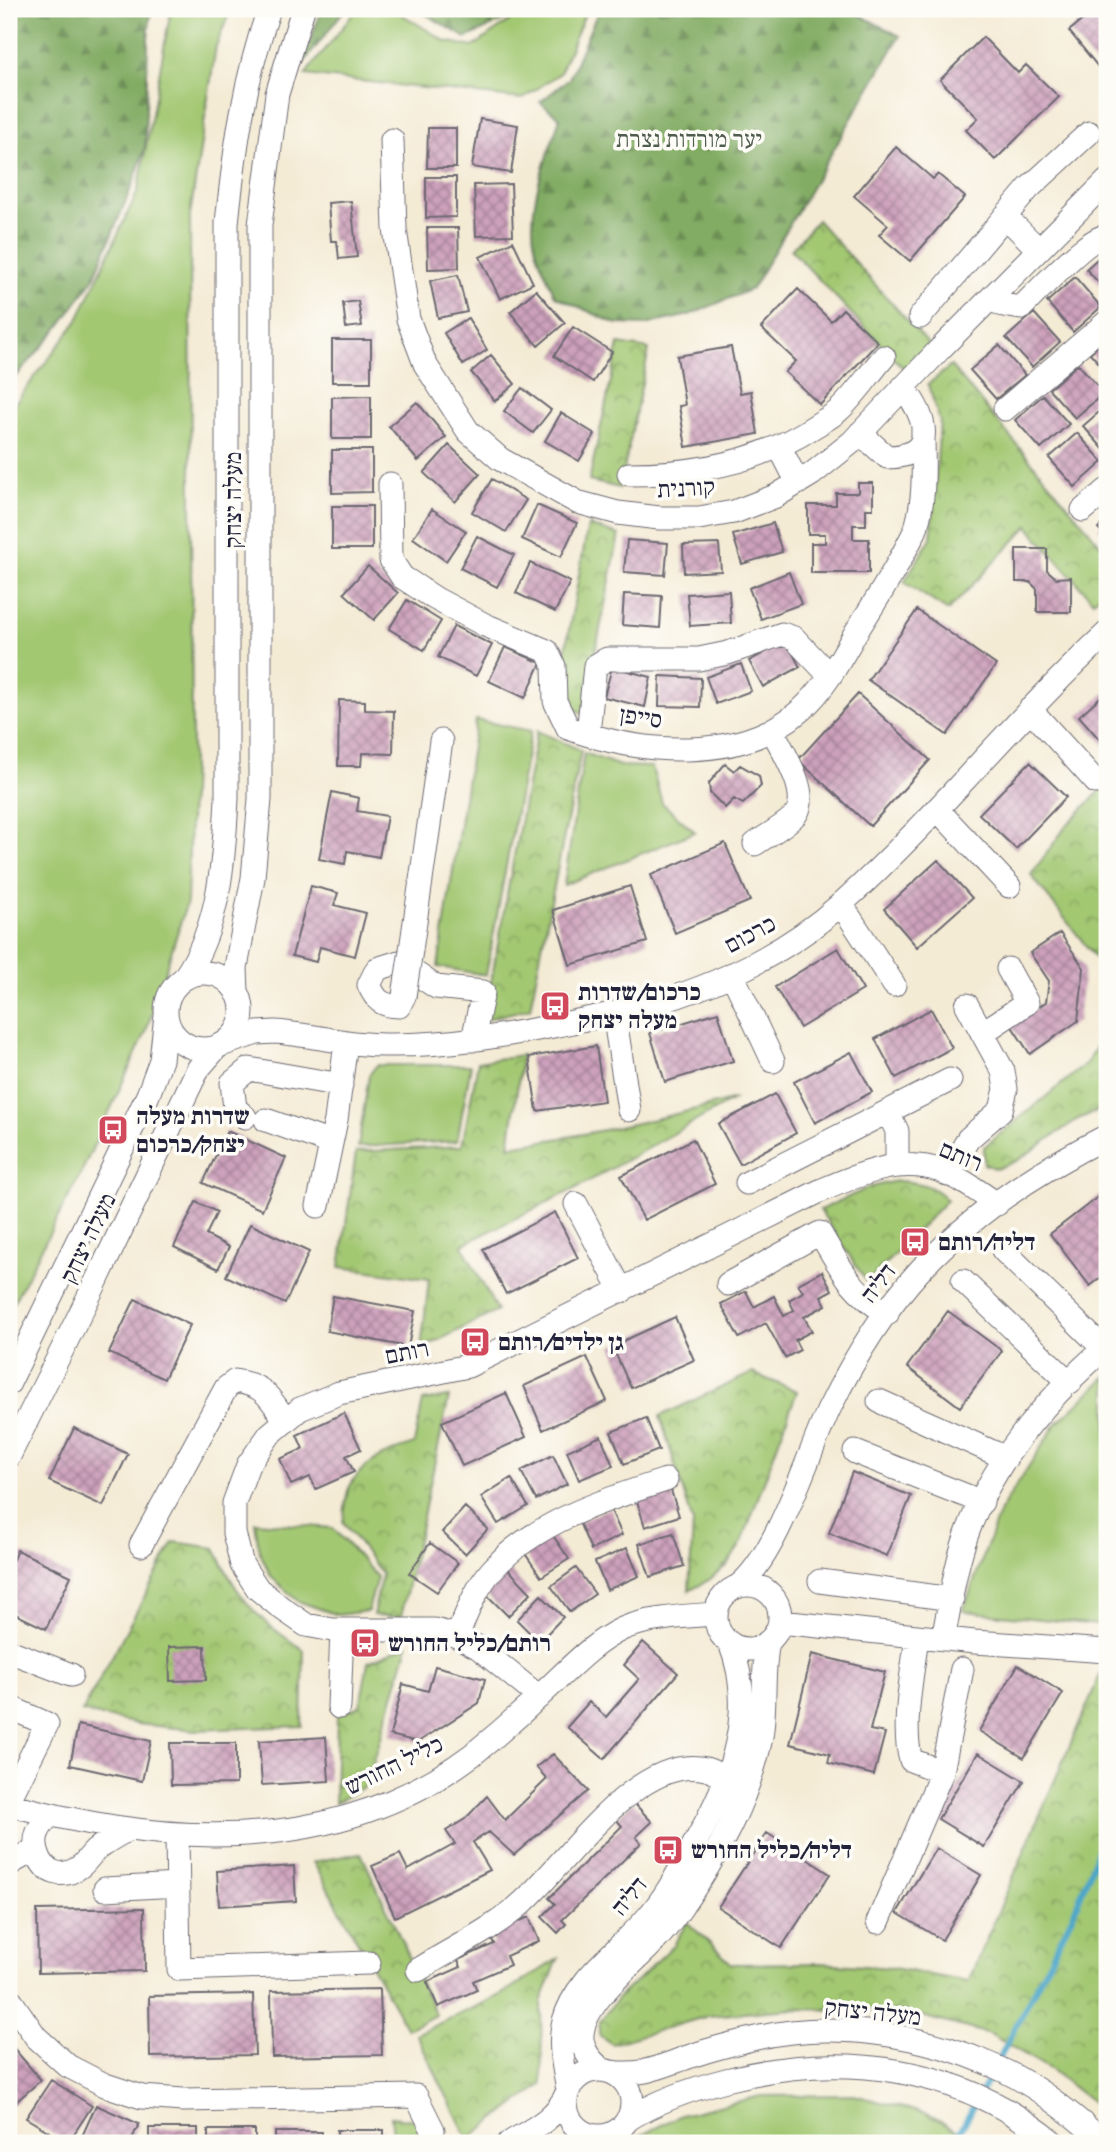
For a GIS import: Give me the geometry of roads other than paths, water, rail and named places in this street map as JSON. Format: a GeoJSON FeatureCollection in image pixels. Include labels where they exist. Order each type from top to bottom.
{"type":"FeatureCollection","features":[{"type":"Feature","properties":{"kind":"street","name":"מעלה יצחק"},"geometry":{"type":"LineString","coordinates":[[184,978],[202,948],[212,918],[225,832],[227,223],[245,87],[269,9]]}},
{"type":"Feature","properties":{"kind":"street","name":"מעלה יצחק"},"geometry":{"type":"LineString","coordinates":[[239,998],[236,967],[253,878],[260,799],[260,225],[277,94],[303,9]]}},
{"type":"Feature","properties":{"kind":"street"},"geometry":{"type":"LineString","coordinates":[[920,317],[1029,188],[1089,132]]}},
{"type":"Feature","properties":{"kind":"street","name":"קורנית"},"geometry":{"type":"LineString","coordinates":[[392,141],[395,229],[408,320],[425,364],[468,431],[500,459],[577,502],[618,513],[659,518],[699,518],[734,512],[776,496],[812,474],[860,433],[1107,181]]}},
{"type":"Feature","properties":{"kind":"street"},"geometry":{"type":"LineString","coordinates":[[1005,216],[1038,249]]}},
{"type":"Feature","properties":{"kind":"street"},"geometry":{"type":"LineString","coordinates":[[989,299],[1021,308],[1088,243],[1102,235],[1107,236]]}},
{"type":"Feature","properties":{"kind":"street"},"geometry":{"type":"LineString","coordinates":[[1005,409],[1107,322]]}},
{"type":"Feature","properties":{"kind":"street"},"geometry":{"type":"LineString","coordinates":[[629,474],[667,474],[713,467],[751,458],[797,438],[838,411],[884,357]]}},
{"type":"Feature","properties":{"kind":"street","name":"סייפן"},"geometry":{"type":"LineString","coordinates":[[390,484],[391,560],[402,576],[436,599],[485,625],[547,651],[554,666],[555,701],[568,728],[658,748],[700,748],[740,742],[773,731],[801,711],[823,687],[904,554],[915,531],[920,518],[923,429],[921,413],[903,387]]}},
{"type":"Feature","properties":{"kind":"street"},"geometry":{"type":"LineString","coordinates":[[887,457],[900,457],[913,452],[921,444],[923,429]]}},
{"type":"Feature","properties":{"kind":"street"},"geometry":{"type":"LineString","coordinates":[[860,433],[887,457],[908,470],[916,481],[920,506]]}},
{"type":"Feature","properties":{"kind":"street"},"geometry":{"type":"LineString","coordinates":[[779,446],[799,483]]}},
{"type":"Feature","properties":{"kind":"street"},"geometry":{"type":"LineString","coordinates":[[1083,510],[1107,490]]}},
{"type":"Feature","properties":{"kind":"street","name":"כרכום"},"geometry":{"type":"LineString","coordinates":[[221,1045],[257,1033],[301,1034],[346,1042],[389,1045],[502,1037],[645,1007],[732,974],[799,937],[841,904],[937,809],[1060,676],[1107,633]]}},
{"type":"Feature","properties":{"kind":"street"},"geometry":{"type":"LineString","coordinates":[[588,734],[595,666],[607,659],[699,659],[728,653],[782,634],[794,638],[830,676]]}},
{"type":"Feature","properties":{"kind":"street"},"geometry":{"type":"LineString","coordinates":[[1030,709],[1096,782]]}},
{"type":"Feature","properties":{"kind":"street"},"geometry":{"type":"LineString","coordinates":[[755,845],[796,814],[801,801],[801,789],[773,731]]}},
{"type":"Feature","properties":{"kind":"street"},"geometry":{"type":"LineString","coordinates":[[441,741],[411,950],[404,996],[398,1006],[387,1006],[376,1000],[369,985],[377,969],[398,962],[436,986],[483,992],[473,1040]]}},
{"type":"Feature","properties":{"kind":"street"},"geometry":{"type":"LineString","coordinates":[[937,809],[1009,886]]}},
{"type":"Feature","properties":{"kind":"street"},"geometry":{"type":"LineString","coordinates":[[841,904],[894,985]]}},
{"type":"Feature","properties":{"kind":"street"},"geometry":{"type":"LineString","coordinates":[[982,1033],[1027,1003],[1008,969]]}},
{"type":"Feature","properties":{"kind":"street"},"geometry":{"type":"LineString","coordinates":[[210,973],[222,978],[239,998],[241,1019],[233,1035],[221,1045],[198,1049],[188,1046],[177,1039],[169,1028],[167,1002],[174,987],[184,978],[210,973]]}},
{"type":"Feature","properties":{"kind":"street"},"geometry":{"type":"LineString","coordinates":[[732,974],[773,1061]]}},
{"type":"Feature","properties":{"kind":"street","name":"כרכום"},"geometry":{"type":"LineString","coordinates":[[239,998],[258,1018],[301,1034]]}},
{"type":"Feature","properties":{"kind":"street"},"geometry":{"type":"LineString","coordinates":[[948,1175],[968,1139],[1000,1110],[1006,1089],[1003,1071],[967,1005]]}},
{"type":"Feature","properties":{"kind":"street"},"geometry":{"type":"LineString","coordinates":[[614,1013],[629,1110]]}},
{"type":"Feature","properties":{"kind":"street","name":"מעלה יצחק"},"geometry":{"type":"LineString","coordinates":[[9,1383],[148,1095],[162,1060],[166,1015]]}},
{"type":"Feature","properties":{"kind":"street"},"geometry":{"type":"LineString","coordinates":[[318,1206],[341,1085],[346,1042]]}},
{"type":"Feature","properties":{"kind":"street","name":"מעלה יצחק"},"geometry":{"type":"LineString","coordinates":[[9,1456],[198,1069],[221,1045]]}},
{"type":"Feature","properties":{"kind":"street"},"geometry":{"type":"LineString","coordinates":[[331,1143],[256,1119],[235,1108],[232,1083],[249,1069],[341,1085]]}},
{"type":"Feature","properties":{"kind":"street"},"geometry":{"type":"LineString","coordinates":[[747,1183],[950,1080]]}},
{"type":"Feature","properties":{"kind":"street"},"geometry":{"type":"LineString","coordinates":[[888,1112],[897,1131],[897,1166]]}},
{"type":"Feature","properties":{"kind":"street","name":"דליה"},"geometry":{"type":"LineString","coordinates":[[737,1587],[756,1569],[775,1535],[829,1409],[870,1338],[922,1268],[950,1241],[997,1204],[1042,1172],[1107,1136]]}},
{"type":"Feature","properties":{"kind":"street","name":"רותם"},"geometry":{"type":"LineString","coordinates":[[539,1697],[479,1648],[457,1636],[435,1630],[342,1630],[306,1625],[258,1589],[242,1565],[234,1533],[234,1503],[248,1465],[270,1434],[300,1409],[339,1393],[467,1366],[862,1173],[897,1166],[939,1170],[997,1204]]}},
{"type":"Feature","properties":{"kind":"street"},"geometry":{"type":"LineString","coordinates":[[576,1204],[622,1291]]}},
{"type":"Feature","properties":{"kind":"street"},"geometry":{"type":"LineString","coordinates":[[728,1284],[821,1233],[849,1283],[863,1298],[887,1314]]}},
{"type":"Feature","properties":{"kind":"street"},"geometry":{"type":"LineString","coordinates":[[943,1639],[967,1534],[991,1481],[1019,1438],[1106,1348],[1003,1250]]}},
{"type":"Feature","properties":{"kind":"street"},"geometry":{"type":"LineString","coordinates":[[963,1281],[1070,1383]]}},
{"type":"Feature","properties":{"kind":"street"},"geometry":{"type":"LineString","coordinates":[[141,1545],[226,1388],[235,1381],[253,1384],[265,1392],[286,1421]]}},
{"type":"Feature","properties":{"kind":"street"},"geometry":{"type":"LineString","coordinates":[[879,1401],[1006,1458]]}},
{"type":"Feature","properties":{"kind":"street"},"geometry":{"type":"LineString","coordinates":[[855,1452],[982,1502]]}},
{"type":"Feature","properties":{"kind":"street"},"geometry":{"type":"LineString","coordinates":[[457,1636],[474,1595],[492,1569],[527,1540],[599,1503],[666,1480]]}},
{"type":"Feature","properties":{"kind":"street","name":"דליה"},"geometry":{"type":"LineString","coordinates":[[768,1591],[767,1566],[775,1535]]}},
{"type":"Feature","properties":{"kind":"street"},"geometry":{"type":"LineString","coordinates":[[821,1581],[952,1599]]}},
{"type":"Feature","properties":{"kind":"street"},"geometry":{"type":"LineString","coordinates":[[748,1585],[768,1591],[780,1610],[776,1633],[759,1648],[748,1649],[730,1643],[722,1636],[717,1626],[716,1615],[720,1601],[727,1592],[737,1587],[748,1585]]}},
{"type":"Feature","properties":{"kind":"street","name":"כליל החורש"},"geometry":{"type":"LineString","coordinates":[[9,1802],[49,1815],[97,1825],[177,1834],[256,1834],[317,1825],[365,1812],[423,1785],[470,1756],[593,1646],[624,1628],[680,1616],[716,1615]]}},
{"type":"Feature","properties":{"kind":"street"},"geometry":{"type":"LineString","coordinates":[[780,1622],[943,1639],[1107,1651]]}},
{"type":"Feature","properties":{"kind":"street"},"geometry":{"type":"LineString","coordinates":[[339,1707],[342,1630]]}},
{"type":"Feature","properties":{"kind":"street"},"geometry":{"type":"LineString","coordinates":[[917,1636],[907,1748],[911,1760],[942,1772]]}},
{"type":"Feature","properties":{"kind":"street","name":"דליה"},"geometry":{"type":"LineString","coordinates":[[607,2071],[589,2057],[582,2037],[584,2026],[591,2010],[603,1994],[672,1921],[723,1837],[760,1742],[764,1711],[763,1664],[768,1642]]}},
{"type":"Feature","properties":{"kind":"street","name":"דליה"},"geometry":{"type":"LineString","coordinates":[[567,2092],[561,2035],[573,1999],[667,1893],[705,1827],[726,1778],[739,1738],[743,1710],[738,1664],[730,1643]]}},
{"type":"Feature","properties":{"kind":"street"},"geometry":{"type":"LineString","coordinates":[[9,1651],[71,1675]]}},
{"type":"Feature","properties":{"kind":"street"},"geometry":{"type":"LineString","coordinates":[[878,1922],[942,1772],[962,1669]]}},
{"type":"Feature","properties":{"kind":"street"},"geometry":{"type":"LineString","coordinates":[[9,1707],[47,1724],[9,1802]]}},
{"type":"Feature","properties":{"kind":"street"},"geometry":{"type":"LineString","coordinates":[[418,1970],[521,1904],[611,1809],[637,1788],[658,1775],[686,1768],[707,1769],[726,1778]]}},
{"type":"Feature","properties":{"kind":"street"},"geometry":{"type":"LineString","coordinates":[[49,1815],[36,1831],[36,1849],[42,1865],[53,1872],[68,1873],[82,1865],[112,1838],[129,1829]]}},
{"type":"Feature","properties":{"kind":"street"},"geometry":{"type":"LineString","coordinates":[[177,1834],[179,1969],[369,1963]]}},
{"type":"Feature","properties":{"kind":"street"},"geometry":{"type":"LineString","coordinates":[[9,1864],[36,1849]]}},
{"type":"Feature","properties":{"kind":"street"},"geometry":{"type":"LineString","coordinates":[[105,1889],[178,1885]]}},
{"type":"Feature","properties":{"kind":"street"},"geometry":{"type":"LineString","coordinates":[[9,1998],[36,2037],[68,2066],[105,2085],[142,2097],[184,2100],[416,2096],[433,2130]]}},
{"type":"Feature","properties":{"kind":"street","name":"מעלה יצחק"},"geometry":{"type":"LineString","coordinates":[[607,2071],[636,2075],[730,2045],[779,2035],[834,2031],[901,2038],[943,2048],[997,2067],[1067,2111],[1105,2143]]}},
{"type":"Feature","properties":{"kind":"street"},"geometry":{"type":"LineString","coordinates":[[573,2143],[609,2135],[627,2120],[657,2103],[706,2085],[764,2070],[813,2064],[895,2070],[957,2087],[983,2097],[1055,2143]]}},
{"type":"Feature","properties":{"kind":"street"},"geometry":{"type":"LineString","coordinates":[[509,2143],[551,2116],[562,2106],[567,2092],[580,2075],[591,2070],[607,2071],[622,2079],[629,2088],[632,2098],[627,2120]]}},
{"type":"Feature","properties":{"kind":"street"},"geometry":{"type":"LineString","coordinates":[[567,2092],[569,2118],[586,2134],[597,2136]]}},
{"type":"Feature","properties":{"kind":"waterway"},"geometry":{"type":"LineString","coordinates":[[998,2061],[1072,1917],[1107,1828]]}},
{"type":"Feature","properties":{"kind":"waterway"},"geometry":{"type":"LineString","coordinates":[[981,2092],[993,2071]]}},
{"type":"Feature","properties":{"kind":"waterway"},"geometry":{"type":"LineString","coordinates":[[954,2143],[976,2102]]}},
{"type":"Feature","properties":{"kind":"place","name":"כרכום/שדרות מעלה יצחק"},"geometry":{"type":"Point","coordinates":[555,1006]}},
{"type":"Feature","properties":{"kind":"place","name":"שדרות מעלה יצחק/כרכום"},"geometry":{"type":"Point","coordinates":[113,1130]}},
{"type":"Feature","properties":{"kind":"place","name":"דליה/רותם"},"geometry":{"type":"Point","coordinates":[915,1242]}},
{"type":"Feature","properties":{"kind":"place","name":"גן ילדים/רותם"},"geometry":{"type":"Point","coordinates":[475,1342]}},
{"type":"Feature","properties":{"kind":"place","name":"רותם/כליל החורש"},"geometry":{"type":"Point","coordinates":[365,1643]}},
{"type":"Feature","properties":{"kind":"place","name":"דליה/כליל החורש"},"geometry":{"type":"Point","coordinates":[668,1850]}},
{"type":"Feature","properties":{"kind":"park label","name":"יער מורדות נצרת"},"geometry":{"type":"Point","coordinates":[689,139]}}]}
